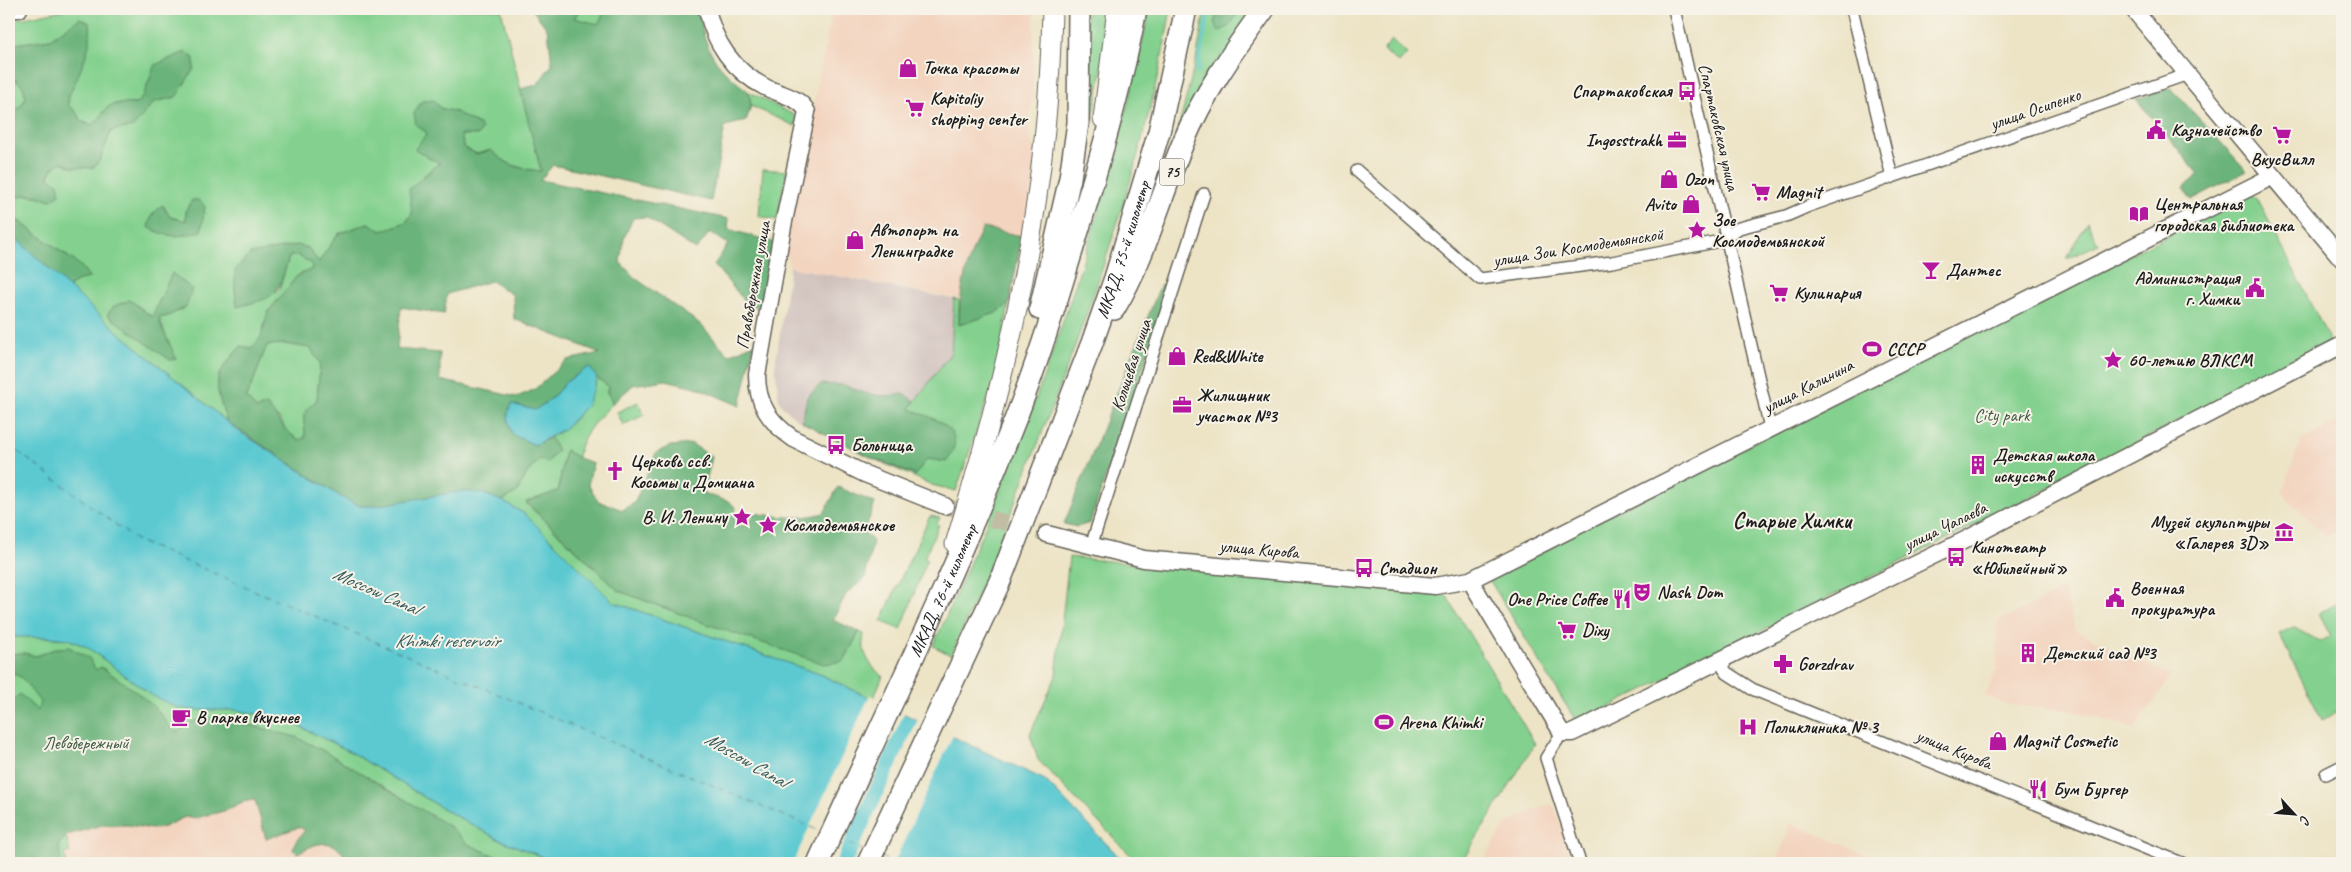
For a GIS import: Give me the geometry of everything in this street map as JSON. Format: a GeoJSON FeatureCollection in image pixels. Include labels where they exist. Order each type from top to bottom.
{"type":"FeatureCollection","features":[{"type":"Feature","properties":{"kind":"highway"},"geometry":{"type":"LineString","coordinates":[[1010,433],[1070,178],[1078,123],[1079,9]]}},
{"type":"Feature","properties":{"kind":"highway"},"geometry":{"type":"LineString","coordinates":[[1094,179],[1115,101],[1136,9]]}},
{"type":"Feature","properties":{"kind":"highway","name":"МКАД, 75-й километр"},"geometry":{"type":"LineString","coordinates":[[1092,343],[1115,278],[1160,132],[1186,9]]}},
{"type":"Feature","properties":{"kind":"highway","name":"75"},"geometry":{"type":"LineString","coordinates":[[1092,343],[1130,282],[1183,142],[1199,108],[1214,81],[1264,9]]}},
{"type":"Feature","properties":{"kind":"highway","name":"МКАД, 76-й километр"},"geometry":{"type":"LineString","coordinates":[[818,863],[933,614],[1010,433],[1053,312],[1094,179]]}},
{"type":"Feature","properties":{"kind":"highway"},"geometry":{"type":"LineString","coordinates":[[868,863],[1003,572],[1092,343]]}},
{"type":"Feature","properties":{"kind":"main road"},"geometry":{"type":"LineString","coordinates":[[933,614],[1012,341],[1026,271],[1047,120],[1052,9]]}},
{"type":"Feature","properties":{"kind":"main road"},"geometry":{"type":"LineString","coordinates":[[1094,179],[1117,9]]}},
{"type":"Feature","properties":{"kind":"street"},"geometry":{"type":"LineString","coordinates":[[14,9],[19,9]]}},
{"type":"Feature","properties":{"kind":"street","name":"Правобережная улица"},"geometry":{"type":"LineString","coordinates":[[707,9],[716,39],[733,62],[748,77],[764,87],[798,102],[807,112],[783,226],[757,375],[758,391],[765,412],[784,432],[794,439],[865,474],[945,506]]}},
{"type":"Feature","properties":{"kind":"street","name":"Спартаковская улица"},"geometry":{"type":"LineString","coordinates":[[1674,9],[1770,428]]}},
{"type":"Feature","properties":{"kind":"street"},"geometry":{"type":"LineString","coordinates":[[1852,9],[1892,177]]}},
{"type":"Feature","properties":{"kind":"street"},"geometry":{"type":"LineString","coordinates":[[2137,13],[2342,260]]}},
{"type":"Feature","properties":{"kind":"street","name":"улица Осипенко"},"geometry":{"type":"LineString","coordinates":[[1892,177],[2188,74]]}},
{"type":"Feature","properties":{"kind":"street","name":"улица Зои Космодемьянской"},"geometry":{"type":"LineString","coordinates":[[1357,170],[1480,279],[1612,262],[1720,241],[1739,228],[1786,216],[1808,206],[1892,177]]}},
{"type":"Feature","properties":{"kind":"street","name":"улица Калинина"},"geometry":{"type":"LineString","coordinates":[[1470,580],[1770,428],[2276,180]]}},
{"type":"Feature","properties":{"kind":"street","name":"Кольцевая улица"},"geometry":{"type":"LineString","coordinates":[[1091,546],[1204,194]]}},
{"type":"Feature","properties":{"kind":"street","name":"улица Чапаева"},"geometry":{"type":"LineString","coordinates":[[1562,733],[1572,733],[1581,729],[1861,589],[1967,539],[2342,345]]}},
{"type":"Feature","properties":{"kind":"street","name":"улица Кирова"},"geometry":{"type":"LineString","coordinates":[[1047,534],[1144,559],[1435,586],[1470,580]]}},
{"type":"Feature","properties":{"kind":"street"},"geometry":{"type":"LineString","coordinates":[[1470,580],[1562,733],[1546,758],[1580,863]]}},
{"type":"Feature","properties":{"kind":"street","name":"улица Кирова"},"geometry":{"type":"LineString","coordinates":[[1724,659],[1724,669],[1727,673],[1752,689],[2182,863]]}},
{"type":"Feature","properties":{"kind":"street"},"geometry":{"type":"LineString","coordinates":[[2326,774],[2342,766]]}},
{"type":"Feature","properties":{"kind":"shaded area"},"geometry":{"type":"Polygon","coordinates":[[[833,9],[1034,9],[1033,88],[1028,133],[1038,158],[1009,308],[790,267],[784,246],[833,9]]]}},
{"type":"Feature","properties":{"kind":"shaded area"},"geometry":{"type":"Polygon","coordinates":[[[790,267],[954,299],[951,353],[872,458],[798,420],[783,407],[779,400],[775,366],[790,267]]]}},
{"type":"Feature","properties":{"kind":"shaded area"},"geometry":{"type":"Polygon","coordinates":[[[2342,420],[2342,529],[2327,537],[2282,493],[2301,440],[2342,420]]]}},
{"type":"Feature","properties":{"kind":"shaded area"},"geometry":{"type":"Polygon","coordinates":[[[2064,589],[2075,630],[2171,676],[2135,728],[2074,711],[2004,704],[1985,696],[1997,669],[1997,622],[2064,589]]]}},
{"type":"Feature","properties":{"kind":"shaded area"},"geometry":{"type":"Polygon","coordinates":[[[263,778],[443,863],[67,863],[64,853],[69,851],[64,828],[263,778]]]}},
{"type":"Feature","properties":{"kind":"shaded area"},"geometry":{"type":"Polygon","coordinates":[[[1546,805],[1554,805],[1572,863],[1481,863],[1507,823],[1546,805]]]}},
{"type":"Feature","properties":{"kind":"shaded area"},"geometry":{"type":"Polygon","coordinates":[[[1791,823],[1886,863],[1776,863],[1791,823]]]}},
{"type":"Feature","properties":{"kind":"green space"},"geometry":{"type":"Polygon","coordinates":[[[67,9],[501,9],[541,171],[514,165],[502,159],[491,150],[477,154],[464,148],[461,134],[482,127],[456,112],[439,108],[428,133],[428,158],[440,162],[422,177],[412,214],[406,222],[382,231],[368,223],[338,234],[319,262],[297,245],[235,290],[237,307],[279,291],[289,257],[297,255],[312,264],[312,269],[297,276],[268,312],[261,337],[252,349],[241,347],[218,376],[218,392],[227,422],[117,331],[68,287],[79,280],[81,266],[9,214],[13,200],[24,195],[51,200],[49,178],[57,166],[62,162],[72,167],[100,160],[111,131],[133,126],[154,102],[176,97],[155,65],[143,96],[136,104],[111,105],[91,125],[81,121],[76,112],[68,105],[73,83],[89,44],[80,19],[50,39],[9,45],[9,19],[25,18],[67,9]],[[192,200],[186,210],[186,221],[170,217],[163,205],[152,215],[186,236],[192,200]],[[172,274],[152,317],[130,300],[175,359],[159,318],[168,316],[172,274]]]}},
{"type":"Feature","properties":{"kind":"green space"},"geometry":{"type":"Polygon","coordinates":[[[532,9],[580,9],[574,18],[598,24],[606,9],[699,9],[708,47],[720,66],[749,92],[751,106],[746,121],[725,126],[711,201],[553,165],[540,180],[729,219],[728,229],[773,242],[761,307],[749,306],[714,265],[728,244],[710,232],[696,250],[646,217],[633,218],[624,238],[620,262],[635,278],[700,324],[729,355],[754,344],[740,406],[699,388],[666,380],[633,385],[613,403],[607,392],[608,386],[597,378],[589,367],[566,382],[551,399],[535,410],[512,404],[513,435],[535,445],[550,438],[558,450],[548,462],[540,459],[527,473],[517,492],[502,501],[481,493],[360,506],[343,498],[227,422],[219,397],[218,381],[221,373],[241,346],[252,348],[261,337],[268,312],[297,276],[312,269],[312,264],[297,255],[289,257],[281,281],[274,293],[261,300],[237,307],[235,270],[250,254],[297,245],[308,248],[319,262],[338,234],[368,223],[382,231],[406,222],[412,214],[409,189],[440,163],[428,158],[415,149],[427,133],[416,125],[414,113],[422,101],[434,100],[440,108],[456,112],[482,127],[479,135],[461,135],[464,148],[477,154],[491,150],[502,159],[514,165],[541,171],[520,89],[537,85],[552,64],[548,30],[532,9]],[[491,281],[447,294],[444,314],[401,307],[397,349],[440,353],[440,380],[517,397],[535,389],[567,360],[600,353],[514,319],[513,295],[491,281]],[[285,344],[267,345],[246,397],[256,409],[267,405],[286,430],[298,440],[305,438],[305,414],[317,400],[320,363],[310,348],[285,344]]]}},
{"type":"Feature","properties":{"kind":"green space"},"geometry":{"type":"Polygon","coordinates":[[[580,9],[606,9],[598,25],[574,18],[580,9]]]}},
{"type":"Feature","properties":{"kind":"green space"},"geometry":{"type":"Polygon","coordinates":[[[1087,9],[1113,9],[1092,124],[1077,182],[1087,9]]]}},
{"type":"Feature","properties":{"kind":"green space"},"geometry":{"type":"Polygon","coordinates":[[[1149,9],[1171,9],[1150,109],[1107,256],[1018,496],[951,655],[933,646],[985,527],[1055,346],[1076,284],[1113,160],[1137,66],[1149,9]]]}},
{"type":"Feature","properties":{"kind":"green space"},"geometry":{"type":"Polygon","coordinates":[[[1205,9],[1253,9],[1174,146],[1197,55],[1205,9]]]}},
{"type":"Feature","properties":{"kind":"green space"},"geometry":{"type":"Polygon","coordinates":[[[1219,9],[1239,9],[1229,26],[1218,31],[1214,22],[1219,9]]]}},
{"type":"Feature","properties":{"kind":"green space"},"geometry":{"type":"Polygon","coordinates":[[[80,18],[90,23],[89,46],[69,96],[68,105],[76,112],[82,122],[91,125],[111,105],[136,104],[143,96],[155,65],[185,52],[194,58],[194,69],[176,97],[154,102],[133,127],[111,131],[100,160],[93,168],[72,167],[62,162],[53,168],[48,177],[58,183],[60,194],[51,200],[32,195],[21,196],[12,202],[9,208],[9,112],[19,108],[26,98],[21,85],[16,80],[9,78],[9,45],[50,39],[80,18]]]}},
{"type":"Feature","properties":{"kind":"green space"},"geometry":{"type":"Polygon","coordinates":[[[1392,40],[1407,54],[1399,63],[1383,50],[1392,40]]]}},
{"type":"Feature","properties":{"kind":"green space"},"geometry":{"type":"Polygon","coordinates":[[[9,78],[16,80],[21,85],[26,99],[19,108],[9,112],[9,78]]]}},
{"type":"Feature","properties":{"kind":"green space"},"geometry":{"type":"Polygon","coordinates":[[[2171,88],[2247,171],[2191,200],[2184,187],[2199,174],[2136,99],[2171,88]]]}},
{"type":"Feature","properties":{"kind":"green space"},"geometry":{"type":"Polygon","coordinates":[[[749,92],[796,116],[795,126],[751,106],[749,92]]]}},
{"type":"Feature","properties":{"kind":"green space"},"geometry":{"type":"Polygon","coordinates":[[[763,169],[787,171],[777,220],[759,216],[763,169]]]}},
{"type":"Feature","properties":{"kind":"green space","name":"City park"},"geometry":{"type":"Polygon","coordinates":[[[2249,195],[2253,195],[2259,202],[2328,337],[2328,343],[2075,475],[1577,723],[1487,576],[2249,195]]]}},
{"type":"Feature","properties":{"kind":"green space"},"geometry":{"type":"Polygon","coordinates":[[[192,200],[199,200],[205,206],[201,231],[174,236],[148,227],[152,215],[162,205],[170,217],[186,221],[186,210],[192,200]]]}},
{"type":"Feature","properties":{"kind":"green space"},"geometry":{"type":"Polygon","coordinates":[[[9,214],[81,266],[90,278],[79,280],[68,287],[9,232],[9,214]]]}},
{"type":"Feature","properties":{"kind":"green space"},"geometry":{"type":"Polygon","coordinates":[[[2087,221],[2098,244],[2067,259],[2087,221]]]}},
{"type":"Feature","properties":{"kind":"green space"},"geometry":{"type":"Polygon","coordinates":[[[983,228],[1022,236],[1009,304],[996,313],[959,325],[962,287],[972,251],[983,228]]]}},
{"type":"Feature","properties":{"kind":"green space"},"geometry":{"type":"Polygon","coordinates":[[[172,273],[192,289],[186,307],[168,316],[159,318],[176,359],[170,360],[107,315],[114,306],[130,300],[152,317],[172,273]]]}},
{"type":"Feature","properties":{"kind":"green space"},"geometry":{"type":"Polygon","coordinates":[[[1161,284],[1170,287],[1090,523],[1077,527],[1064,524],[1161,284]]]}},
{"type":"Feature","properties":{"kind":"green space"},"geometry":{"type":"Polygon","coordinates":[[[954,299],[959,300],[959,325],[996,313],[1009,304],[995,378],[956,491],[932,485],[872,458],[915,475],[930,417],[909,409],[951,353],[954,299]]]}},
{"type":"Feature","properties":{"kind":"green space"},"geometry":{"type":"Polygon","coordinates":[[[285,344],[310,348],[320,363],[317,400],[305,413],[305,438],[298,440],[286,430],[279,418],[256,409],[246,397],[267,345],[285,344]]]}},
{"type":"Feature","properties":{"kind":"green space"},"geometry":{"type":"Polygon","coordinates":[[[597,378],[608,386],[607,392],[613,403],[586,435],[579,450],[578,458],[565,450],[558,491],[526,503],[619,591],[710,625],[844,661],[859,632],[864,634],[863,641],[867,658],[883,676],[873,699],[819,674],[613,602],[525,514],[502,501],[517,492],[527,473],[540,459],[548,461],[557,450],[550,438],[568,426],[580,413],[589,398],[597,378]]]}},
{"type":"Feature","properties":{"kind":"green space"},"geometry":{"type":"Polygon","coordinates":[[[821,384],[843,385],[868,394],[885,396],[903,394],[915,401],[910,409],[930,417],[947,427],[952,434],[954,442],[953,451],[946,462],[927,459],[915,475],[872,458],[802,422],[807,397],[821,384]]]}},
{"type":"Feature","properties":{"kind":"green space"},"geometry":{"type":"Polygon","coordinates":[[[638,402],[644,415],[623,425],[617,412],[638,402]]]}},
{"type":"Feature","properties":{"kind":"green space"},"geometry":{"type":"Polygon","coordinates":[[[692,444],[712,457],[703,493],[730,502],[736,508],[734,523],[740,526],[749,525],[754,513],[781,517],[798,517],[824,513],[838,487],[875,503],[864,532],[873,541],[865,578],[846,594],[833,620],[859,632],[844,661],[824,664],[710,625],[619,591],[526,502],[558,491],[565,450],[578,458],[593,463],[588,484],[598,501],[623,510],[635,502],[656,453],[670,446],[692,444]]]}},
{"type":"Feature","properties":{"kind":"green space"},"geometry":{"type":"Polygon","coordinates":[[[930,516],[940,518],[937,523],[939,525],[924,558],[927,559],[901,630],[881,621],[930,516]]]}},
{"type":"Feature","properties":{"kind":"green space"},"geometry":{"type":"Polygon","coordinates":[[[1069,557],[1446,595],[1535,744],[1461,863],[1138,863],[1038,760],[1030,734],[1056,676],[1069,557]]]}},
{"type":"Feature","properties":{"kind":"green space"},"geometry":{"type":"Polygon","coordinates":[[[2342,601],[2342,710],[2322,720],[2279,634],[2293,627],[2320,642],[2331,636],[2319,613],[2342,601]]]}},
{"type":"Feature","properties":{"kind":"green space","name":"Левобережный"},"geometry":{"type":"Polygon","coordinates":[[[31,636],[68,639],[87,647],[153,696],[258,712],[287,720],[349,751],[442,808],[498,839],[558,863],[443,863],[263,778],[64,829],[70,852],[64,854],[67,863],[9,863],[9,637],[31,636]]]}},
{"type":"Feature","properties":{"kind":"green space","name":"Левобережный"},"geometry":{"type":"Polygon","coordinates":[[[69,647],[89,658],[96,670],[101,667],[136,692],[156,709],[177,732],[188,723],[203,719],[226,719],[296,737],[328,753],[452,828],[468,844],[510,863],[342,863],[344,855],[334,845],[328,844],[316,845],[298,853],[293,850],[294,844],[305,830],[299,827],[266,839],[255,800],[243,802],[225,811],[196,819],[185,817],[164,827],[152,829],[129,825],[102,825],[67,835],[59,844],[61,863],[9,863],[9,712],[13,699],[20,694],[38,711],[40,702],[22,678],[9,671],[9,654],[25,653],[36,656],[57,648],[69,647]]]}},
{"type":"Feature","properties":{"kind":"green space"},"geometry":{"type":"Polygon","coordinates":[[[521,860],[535,863],[510,863],[521,860]]]}},
{"type":"Feature","properties":{"kind":"water","name":"Khimki reservoir"},"geometry":{"type":"Polygon","coordinates":[[[9,232],[117,331],[237,430],[343,498],[360,506],[374,506],[462,491],[481,493],[502,501],[525,514],[613,602],[819,674],[1045,780],[1125,863],[558,863],[498,839],[442,808],[349,751],[287,720],[236,710],[178,708],[153,696],[87,647],[68,639],[9,637],[9,232]]]}},
{"type":"Feature","properties":{"kind":"water"},"geometry":{"type":"Polygon","coordinates":[[[589,367],[597,378],[587,405],[564,429],[535,445],[513,435],[508,419],[508,412],[512,404],[535,410],[551,399],[566,382],[589,367]]]}},
{"type":"Feature","properties":{"kind":"pier"},"geometry":{"type":"Polygon","coordinates":[[[870,695],[905,711],[835,863],[793,863],[870,695]]]}},
{"type":"Feature","properties":{"kind":"pier"},"geometry":{"type":"Polygon","coordinates":[[[919,717],[954,733],[894,863],[852,863],[919,717]]]}},
{"type":"Feature","properties":{"kind":"waterway"},"geometry":{"type":"LineString","coordinates":[[1197,73],[1209,9]]}},
{"type":"Feature","properties":{"kind":"ferry route"},"geometry":{"type":"LineString","coordinates":[[9,445],[136,540],[822,832]]}},
{"type":"Feature","properties":{"kind":"ferry route"},"geometry":{"type":"LineString","coordinates":[[839,839],[863,850]]}},
{"type":"Feature","properties":{"kind":"ferry route"},"geometry":{"type":"LineString","coordinates":[[881,857],[896,863]]}},
{"type":"Feature","properties":{"kind":"tunnel"},"geometry":{"type":"LineString","coordinates":[[945,506],[1047,534]]}},
{"type":"Feature","properties":{"kind":"place","name":"Точка красоты"},"geometry":{"type":"Point","coordinates":[908,68]}},
{"type":"Feature","properties":{"kind":"place","name":"Спартаковская"},"geometry":{"type":"Point","coordinates":[1687,91]}},
{"type":"Feature","properties":{"kind":"place","name":"Kapitoliy shopping center"},"geometry":{"type":"Point","coordinates":[915,108]}},
{"type":"Feature","properties":{"kind":"place","name":"Казначейство"},"geometry":{"type":"Point","coordinates":[2156,130]}},
{"type":"Feature","properties":{"kind":"place","name":"ВкусВилл"},"geometry":{"type":"Point","coordinates":[2282,135]}},
{"type":"Feature","properties":{"kind":"place","name":"Ingosstrakh"},"geometry":{"type":"Point","coordinates":[1677,140]}},
{"type":"Feature","properties":{"kind":"place","name":"Ozon"},"geometry":{"type":"Point","coordinates":[1669,179]}},
{"type":"Feature","properties":{"kind":"place","name":"Magnit"},"geometry":{"type":"Point","coordinates":[1761,192]}},
{"type":"Feature","properties":{"kind":"place","name":"Avito"},"geometry":{"type":"Point","coordinates":[1691,204]}},
{"type":"Feature","properties":{"kind":"place","name":"Центральная городская библиотека"},"geometry":{"type":"Point","coordinates":[2139,214]}},
{"type":"Feature","properties":{"kind":"place","name":"Зое Космодемьянской"},"geometry":{"type":"Point","coordinates":[1697,230]}},
{"type":"Feature","properties":{"kind":"place","name":"Автопорт на Ленинградке"},"geometry":{"type":"Point","coordinates":[855,240]}},
{"type":"Feature","properties":{"kind":"place","name":"Дантес"},"geometry":{"type":"Point","coordinates":[1931,270]}},
{"type":"Feature","properties":{"kind":"place","name":"Администрация г. Химки"},"geometry":{"type":"Point","coordinates":[2255,288]}},
{"type":"Feature","properties":{"kind":"place","name":"Кулинария"},"geometry":{"type":"Point","coordinates":[1779,293]}},
{"type":"Feature","properties":{"kind":"place","name":"СССР"},"geometry":{"type":"Point","coordinates":[1872,349]}},
{"type":"Feature","properties":{"kind":"place","name":"Red&White"},"geometry":{"type":"Point","coordinates":[1177,356]}},
{"type":"Feature","properties":{"kind":"place","name":"60-летию ВЛКСМ"},"geometry":{"type":"Point","coordinates":[2113,360]}},
{"type":"Feature","properties":{"kind":"place","name":"Жилищник участок №3"},"geometry":{"type":"Point","coordinates":[1182,405]}},
{"type":"Feature","properties":{"kind":"place","name":"Больница"},"geometry":{"type":"Point","coordinates":[836,445]}},
{"type":"Feature","properties":{"kind":"place","name":"Детская школа искусств"},"geometry":{"type":"Point","coordinates":[1978,465]}},
{"type":"Feature","properties":{"kind":"place","name":"Церковь ссв. Косьмы и Домиана"},"geometry":{"type":"Point","coordinates":[615,471]}},
{"type":"Feature","properties":{"kind":"place","name":"В. И. Ленину"},"geometry":{"type":"Point","coordinates":[742,517]}},
{"type":"Feature","properties":{"kind":"place","name":"Космодемьянское"},"geometry":{"type":"Point","coordinates":[768,525]}},
{"type":"Feature","properties":{"kind":"place","name":"Музей скульптуры «Галерея 3D»"},"geometry":{"type":"Point","coordinates":[2284,532]}},
{"type":"Feature","properties":{"kind":"place","name":"Кинотеатр «Юбилейный»"},"geometry":{"type":"Point","coordinates":[1956,557]}},
{"type":"Feature","properties":{"kind":"place","name":"Стадион"},"geometry":{"type":"Point","coordinates":[1364,568]}},
{"type":"Feature","properties":{"kind":"place","name":"Nash Dom"},"geometry":{"type":"Point","coordinates":[1642,592]}},
{"type":"Feature","properties":{"kind":"place","name":"Военная прокуратура"},"geometry":{"type":"Point","coordinates":[2115,598]}},
{"type":"Feature","properties":{"kind":"place","name":"One Price Coffee"},"geometry":{"type":"Point","coordinates":[1622,599]}},
{"type":"Feature","properties":{"kind":"place","name":"Dixy"},"geometry":{"type":"Point","coordinates":[1567,630]}},
{"type":"Feature","properties":{"kind":"place","name":"Детский сад №3"},"geometry":{"type":"Point","coordinates":[2028,653]}},
{"type":"Feature","properties":{"kind":"place","name":"Gorzdrav"},"geometry":{"type":"Point","coordinates":[1783,664]}},
{"type":"Feature","properties":{"kind":"place","name":"В парке вкуснее"},"geometry":{"type":"Point","coordinates":[181,717]}},
{"type":"Feature","properties":{"kind":"place","name":"Arena Khimki"},"geometry":{"type":"Point","coordinates":[1384,722]}},
{"type":"Feature","properties":{"kind":"place","name":"Поликлиника № 3"},"geometry":{"type":"Point","coordinates":[1748,727]}},
{"type":"Feature","properties":{"kind":"place","name":"Magnit Cosmetic"},"geometry":{"type":"Point","coordinates":[1998,741]}},
{"type":"Feature","properties":{"kind":"place","name":"Бум Бургер"},"geometry":{"type":"Point","coordinates":[2038,789]}},
{"type":"Feature","properties":{"kind":"district","name":"Старые Химки"},"geometry":{"type":"Point","coordinates":[1792,521]}},
{"type":"Feature","properties":{"kind":"water label","name":"Moscow Canal"},"geometry":{"type":"Point","coordinates":[376,591]}},
{"type":"Feature","properties":{"kind":"water label","name":"Moscow Canal"},"geometry":{"type":"Point","coordinates":[746,760]}}]}
